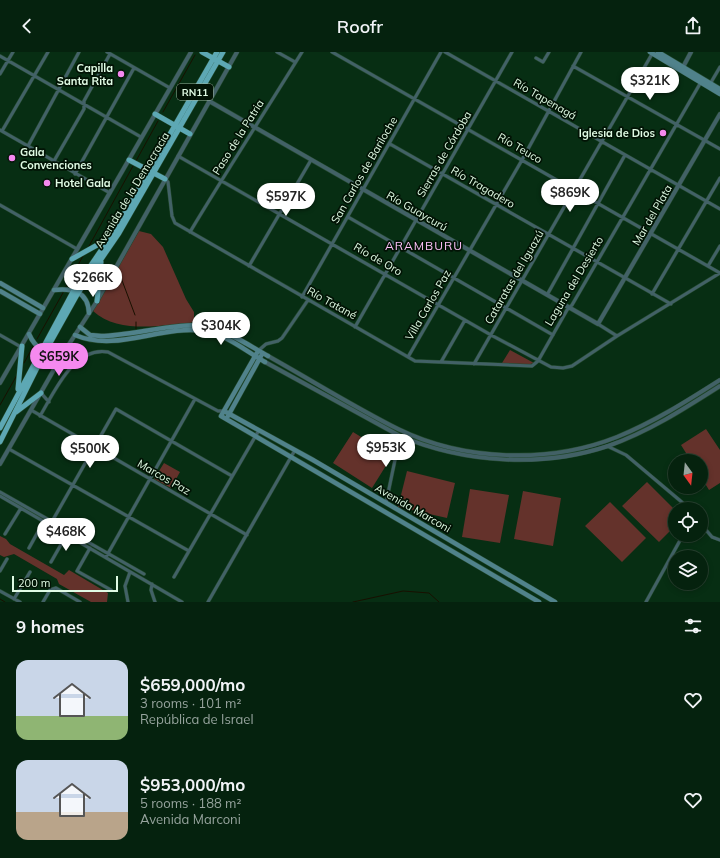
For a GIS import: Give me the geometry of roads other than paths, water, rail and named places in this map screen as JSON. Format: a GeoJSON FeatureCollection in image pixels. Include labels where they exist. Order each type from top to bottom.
{"type":"FeatureCollection","features":[{"type":"Feature","properties":{"kind":"highway"},"geometry":{"type":"LineString","coordinates":[[202,52],[228,67]]}},
{"type":"Feature","properties":{"kind":"highway","name":"Avenida de la Democracia"},"geometry":{"type":"LineString","coordinates":[[216,59],[217,52]]}},
{"type":"Feature","properties":{"kind":"highway","name":"Avenida de la Democracia"},"geometry":{"type":"LineString","coordinates":[[0,428],[18,393],[76,291],[151,172],[216,59],[223,52]]}},
{"type":"Feature","properties":{"kind":"highway"},"geometry":{"type":"LineString","coordinates":[[155,114],[190,134]]}},
{"type":"Feature","properties":{"kind":"highway"},"geometry":{"type":"LineString","coordinates":[[129,160],[165,179]]}},
{"type":"Feature","properties":{"kind":"highway","name":"Avenida de la Democracia"},"geometry":{"type":"LineString","coordinates":[[76,291],[101,261],[119,233],[151,172]]}},
{"type":"Feature","properties":{"kind":"highway"},"geometry":{"type":"LineString","coordinates":[[72,259],[109,238]]}},
{"type":"Feature","properties":{"kind":"highway"},"geometry":{"type":"LineString","coordinates":[[97,301],[101,261]]}},
{"type":"Feature","properties":{"kind":"highway"},"geometry":{"type":"LineString","coordinates":[[18,393],[21,347]]}},
{"type":"Feature","properties":{"kind":"highway","name":"Avenida de la Democracia"},"geometry":{"type":"LineString","coordinates":[[0,442],[43,351]]}},
{"type":"Feature","properties":{"kind":"highway"},"geometry":{"type":"LineString","coordinates":[[14,414],[41,393]]}},
{"type":"Feature","properties":{"kind":"main road"},"geometry":{"type":"LineString","coordinates":[[653,53],[710,85],[720,94]]}},
{"type":"Feature","properties":{"kind":"main road"},"geometry":{"type":"LineString","coordinates":[[682,69],[701,82],[720,89]]}},
{"type":"Feature","properties":{"kind":"main road"},"geometry":{"type":"LineString","coordinates":[[0,283],[43,308]]}},
{"type":"Feature","properties":{"kind":"main road"},"geometry":{"type":"LineString","coordinates":[[54,290],[76,291],[86,300],[89,313]]}},
{"type":"Feature","properties":{"kind":"main road"},"geometry":{"type":"LineString","coordinates":[[0,291],[40,314]]}},
{"type":"Feature","properties":{"kind":"main road"},"geometry":{"type":"LineString","coordinates":[[80,327],[90,335],[101,336],[176,327],[204,326],[227,333],[268,356]]}},
{"type":"Feature","properties":{"kind":"main road"},"geometry":{"type":"LineString","coordinates":[[75,335],[100,341],[176,332],[202,331],[229,340],[265,362]]}},
{"type":"Feature","properties":{"kind":"main road"},"geometry":{"type":"LineString","coordinates":[[29,334],[31,340],[43,351],[58,355],[64,352]]}},
{"type":"Feature","properties":{"kind":"main road"},"geometry":{"type":"LineString","coordinates":[[221,416],[255,356],[260,352]]}},
{"type":"Feature","properties":{"kind":"main road"},"geometry":{"type":"LineString","coordinates":[[226,419],[260,359],[260,352]]}},
{"type":"Feature","properties":{"kind":"main road","name":"Avenida Marconi"},"geometry":{"type":"LineString","coordinates":[[224,411],[295,450],[506,572],[548,600],[555,602]]}},
{"type":"Feature","properties":{"kind":"main road","name":"Avenida Marconi"},"geometry":{"type":"LineString","coordinates":[[221,416],[292,456],[539,602]]}},
{"type":"Feature","properties":{"kind":"main road"},"geometry":{"type":"LineString","coordinates":[[382,510],[386,503]]}},
{"type":"Feature","properties":{"kind":"main road"},"geometry":{"type":"LineString","coordinates":[[502,580],[506,572]]}},
{"type":"Feature","properties":{"kind":"street"},"geometry":{"type":"LineString","coordinates":[[0,74],[13,52]]}},
{"type":"Feature","properties":{"kind":"street"},"geometry":{"type":"LineString","coordinates":[[48,52],[1,131],[110,193]]}},
{"type":"Feature","properties":{"kind":"street"},"geometry":{"type":"LineString","coordinates":[[28,146],[79,52]]}},
{"type":"Feature","properties":{"kind":"street","name":"Avenida de la Democracia"},"geometry":{"type":"LineString","coordinates":[[1,380],[191,52]]}},
{"type":"Feature","properties":{"kind":"street"},"geometry":{"type":"LineString","coordinates":[[0,464],[1,459],[9,449],[64,352],[97,301],[237,52]]}},
{"type":"Feature","properties":{"kind":"street"},"geometry":{"type":"LineString","coordinates":[[277,52],[295,62]]}},
{"type":"Feature","properties":{"kind":"street","name":"Paso de la Patria"},"geometry":{"type":"LineString","coordinates":[[190,232],[302,52]]}},
{"type":"Feature","properties":{"kind":"street","name":"Río Teuco"},"geometry":{"type":"LineString","coordinates":[[332,52],[720,273]]}},
{"type":"Feature","properties":{"kind":"street","name":"San Carlos de Bariloche"},"geometry":{"type":"LineString","coordinates":[[302,297],[441,52]]}},
{"type":"Feature","properties":{"kind":"street","name":"Río Tapenagá"},"geometry":{"type":"LineString","coordinates":[[445,52],[720,209]]}},
{"type":"Feature","properties":{"kind":"street","name":"Sierras de Córdoba"},"geometry":{"type":"LineString","coordinates":[[355,327],[512,52]]}},
{"type":"Feature","properties":{"kind":"street"},"geometry":{"type":"LineString","coordinates":[[536,58],[543,62],[549,52]]}},
{"type":"Feature","properties":{"kind":"street","name":"Villa Carlos Paz"},"geometry":{"type":"LineString","coordinates":[[408,357],[495,204],[522,160],[581,52]]}},
{"type":"Feature","properties":{"kind":"street"},"geometry":{"type":"LineString","coordinates":[[682,69],[691,52]]}},
{"type":"Feature","properties":{"kind":"street"},"geometry":{"type":"LineString","coordinates":[[54,161],[84,109],[84,101],[109,53],[170,88]]}},
{"type":"Feature","properties":{"kind":"street","name":"Cataratas del Iguazú"},"geometry":{"type":"LineString","coordinates":[[474,364],[653,53]]}},
{"type":"Feature","properties":{"kind":"street"},"geometry":{"type":"LineString","coordinates":[[0,56],[141,137]]}},
{"type":"Feature","properties":{"kind":"street"},"geometry":{"type":"LineString","coordinates":[[573,66],[720,149]]}},
{"type":"Feature","properties":{"kind":"street"},"geometry":{"type":"LineString","coordinates":[[710,85],[720,67]]}},
{"type":"Feature","properties":{"kind":"street"},"geometry":{"type":"LineString","coordinates":[[75,174],[134,68]]}},
{"type":"Feature","properties":{"kind":"street","name":"Laguna del Desierto"},"geometry":{"type":"LineString","coordinates":[[536,365],[701,82]]}},
{"type":"Feature","properties":{"kind":"street","name":"Río Guaycurú"},"geometry":{"type":"LineString","coordinates":[[209,100],[311,160],[523,280],[617,336]]}},
{"type":"Feature","properties":{"kind":"street","name":"Mar del Plata"},"geometry":{"type":"LineString","coordinates":[[598,324],[720,114]]}},
{"type":"Feature","properties":{"kind":"street","name":"Río Tragadero"},"geometry":{"type":"LineString","coordinates":[[390,144],[671,304]]}},
{"type":"Feature","properties":{"kind":"street"},"geometry":{"type":"LineString","coordinates":[[547,294],[626,155]]}},
{"type":"Feature","properties":{"kind":"street","name":"Río de Oro"},"geometry":{"type":"LineString","coordinates":[[178,156],[491,335],[551,367],[562,368],[572,366],[617,336]]}},
{"type":"Feature","properties":{"kind":"street"},"geometry":{"type":"LineString","coordinates":[[249,266],[311,160]]}},
{"type":"Feature","properties":{"kind":"street"},"geometry":{"type":"LineString","coordinates":[[652,294],[720,178]]}},
{"type":"Feature","properties":{"kind":"street","name":"Río Tatané"},"geometry":{"type":"LineString","coordinates":[[165,179],[168,182],[172,216],[175,223],[408,357],[415,360],[441,362],[536,365]]}},
{"type":"Feature","properties":{"kind":"street"},"geometry":{"type":"LineString","coordinates":[[0,205],[77,249]]}},
{"type":"Feature","properties":{"kind":"street"},"geometry":{"type":"LineString","coordinates":[[348,218],[553,335]]}},
{"type":"Feature","properties":{"kind":"street"},"geometry":{"type":"LineString","coordinates":[[708,266],[720,246]]}},
{"type":"Feature","properties":{"kind":"street"},"geometry":{"type":"LineString","coordinates":[[617,336],[720,273]]}},
{"type":"Feature","properties":{"kind":"street"},"geometry":{"type":"LineString","coordinates":[[260,352],[266,344],[278,341],[282,338],[308,300]]}},
{"type":"Feature","properties":{"kind":"street"},"geometry":{"type":"LineString","coordinates":[[441,362],[465,320]]}},
{"type":"Feature","properties":{"kind":"street"},"geometry":{"type":"LineString","coordinates":[[0,335],[21,347]]}},
{"type":"Feature","properties":{"kind":"street","name":"Avenida Marconi"},"geometry":{"type":"LineString","coordinates":[[49,402],[76,361],[93,351],[108,352],[194,399],[218,411],[224,411]]}},
{"type":"Feature","properties":{"kind":"street"},"geometry":{"type":"LineString","coordinates":[[268,356],[398,429],[423,439],[459,449],[501,454],[555,452],[604,442],[646,424],[720,380]]}},
{"type":"Feature","properties":{"kind":"street"},"geometry":{"type":"LineString","coordinates":[[265,362],[400,436],[437,449],[501,459],[556,457],[607,446],[666,420],[720,386]]}},
{"type":"Feature","properties":{"kind":"street"},"geometry":{"type":"LineString","coordinates":[[40,416],[49,402],[41,393]]}},
{"type":"Feature","properties":{"kind":"street"},"geometry":{"type":"LineString","coordinates":[[107,555],[194,399]]}},
{"type":"Feature","properties":{"kind":"street"},"geometry":{"type":"LineString","coordinates":[[51,523],[116,409],[232,476]]}},
{"type":"Feature","properties":{"kind":"street","name":"Marcos Paz"},"geometry":{"type":"LineString","coordinates":[[31,410],[247,535]]}},
{"type":"Feature","properties":{"kind":"street","name":"Avenida Marconi"},"geometry":{"type":"LineString","coordinates":[[218,411],[221,416]]}},
{"type":"Feature","properties":{"kind":"street"},"geometry":{"type":"LineString","coordinates":[[174,577],[259,430]]}},
{"type":"Feature","properties":{"kind":"street"},"geometry":{"type":"LineString","coordinates":[[386,503],[400,436]]}},
{"type":"Feature","properties":{"kind":"street"},"geometry":{"type":"LineString","coordinates":[[607,446],[626,455],[682,502]]}},
{"type":"Feature","properties":{"kind":"street"},"geometry":{"type":"LineString","coordinates":[[9,449],[189,551]]}},
{"type":"Feature","properties":{"kind":"street"},"geometry":{"type":"LineString","coordinates":[[208,602],[295,450]]}},
{"type":"Feature","properties":{"kind":"street"},"geometry":{"type":"LineString","coordinates":[[0,492],[107,555],[144,574]]}},
{"type":"Feature","properties":{"kind":"street"},"geometry":{"type":"LineString","coordinates":[[0,496],[44,521],[51,523],[90,548],[107,555],[130,572],[182,602]]}},
{"type":"Feature","properties":{"kind":"street"},"geometry":{"type":"LineString","coordinates":[[5,534],[21,508]]}},
{"type":"Feature","properties":{"kind":"street"},"geometry":{"type":"LineString","coordinates":[[29,548],[44,521]]}},
{"type":"Feature","properties":{"kind":"street"},"geometry":{"type":"LineString","coordinates":[[708,532],[712,537],[720,540]]}},
{"type":"Feature","properties":{"kind":"street"},"geometry":{"type":"LineString","coordinates":[[51,562],[67,534]]}},
{"type":"Feature","properties":{"kind":"street"},"geometry":{"type":"LineString","coordinates":[[646,602],[679,542]]}},
{"type":"Feature","properties":{"kind":"street"},"geometry":{"type":"LineString","coordinates":[[90,548],[77,571],[111,590]]}},
{"type":"Feature","properties":{"kind":"street"},"geometry":{"type":"LineString","coordinates":[[0,571],[7,559]]}},
{"type":"Feature","properties":{"kind":"street"},"geometry":{"type":"LineString","coordinates":[[14,599],[30,572]]}},
{"type":"Feature","properties":{"kind":"street"},"geometry":{"type":"LineString","coordinates":[[128,602],[125,586],[130,572]]}},
{"type":"Feature","properties":{"kind":"street"},"geometry":{"type":"LineString","coordinates":[[152,584],[151,590],[155,602]]}},
{"type":"Feature","properties":{"kind":"street"},"geometry":{"type":"LineString","coordinates":[[43,602],[50,590],[56,588],[80,602]]}},
{"type":"Feature","properties":{"kind":"street"},"geometry":{"type":"LineString","coordinates":[[0,591],[20,602]]}},
{"type":"Feature","properties":{"kind":"waterway"},"geometry":{"type":"LineString","coordinates":[[163,112],[195,55]]}},
{"type":"Feature","properties":{"kind":"waterway"},"geometry":{"type":"LineString","coordinates":[[136,161],[158,121]]}},
{"type":"Feature","properties":{"kind":"waterway"},"geometry":{"type":"LineString","coordinates":[[88,248],[133,166]]}},
{"type":"Feature","properties":{"kind":"waterway"},"geometry":{"type":"LineString","coordinates":[[66,287],[83,256]]}},
{"type":"Feature","properties":{"kind":"waterway"},"geometry":{"type":"LineString","coordinates":[[120,275],[135,315]]}},
{"type":"Feature","properties":{"kind":"waterway"},"geometry":{"type":"LineString","coordinates":[[37,339],[64,291]]}},
{"type":"Feature","properties":{"kind":"waterway"},"geometry":{"type":"LineString","coordinates":[[136,322],[136,329]]}},
{"type":"Feature","properties":{"kind":"waterway"},"geometry":{"type":"LineString","coordinates":[[24,363],[34,345]]}},
{"type":"Feature","properties":{"kind":"waterway"},"geometry":{"type":"LineString","coordinates":[[0,405],[17,375]]}},
{"type":"Feature","properties":{"kind":"waterway"},"geometry":{"type":"LineString","coordinates":[[353,602],[403,591],[429,593],[439,602]]}},
{"type":"Feature","properties":{"kind":"waterway"},"geometry":{"type":"LineString","coordinates":[[0,599],[5,602]]}},
{"type":"Feature","properties":{"kind":"place","name":"Capilla Santa Rita"},"geometry":{"type":"Point","coordinates":[121,74]}},
{"type":"Feature","properties":{"kind":"place","name":"Iglesia de Dios"},"geometry":{"type":"Point","coordinates":[663,133]}},
{"type":"Feature","properties":{"kind":"place","name":"Gala Convenciones"},"geometry":{"type":"Point","coordinates":[12,158]}},
{"type":"Feature","properties":{"kind":"place","name":"Hotel Gala"},"geometry":{"type":"Point","coordinates":[47,183]}},
{"type":"Feature","properties":{"kind":"district","name":"ARAMBURU"},"geometry":{"type":"Point","coordinates":[424,246]}}]}
